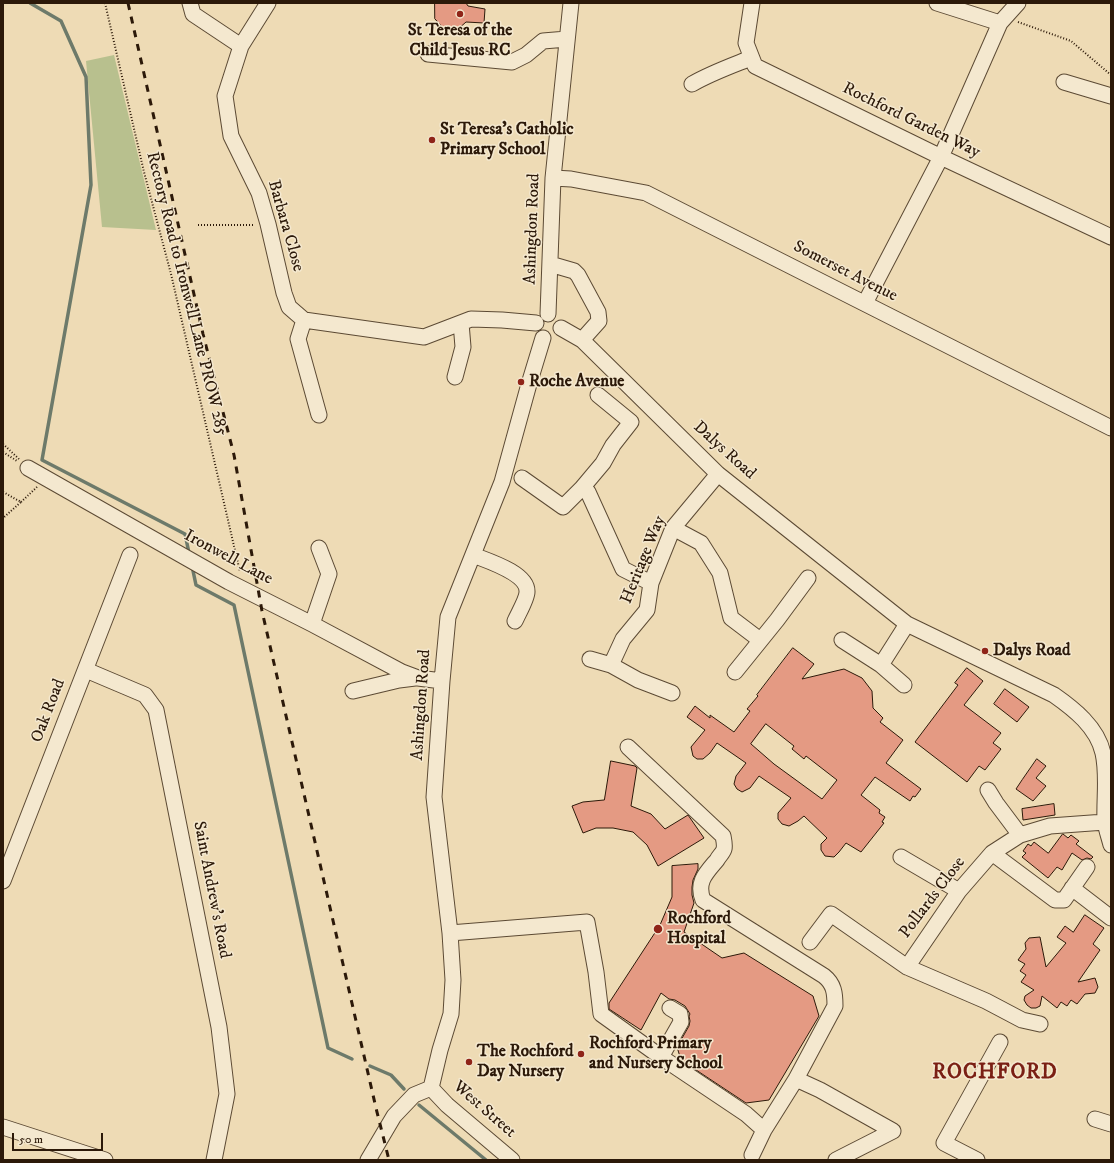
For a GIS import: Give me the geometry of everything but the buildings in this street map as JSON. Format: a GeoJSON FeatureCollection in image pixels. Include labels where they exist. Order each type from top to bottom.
{"type":"FeatureCollection","features":[{"type":"Feature","properties":{"kind":"street"},"geometry":{"type":"LineString","coordinates":[[190,3],[192,14],[241,46]]}},
{"type":"Feature","properties":{"kind":"street","name":"Barbara Close"},"geometry":{"type":"LineString","coordinates":[[268,3],[241,46],[225,96],[231,136],[259,194],[268,224],[284,293],[289,307],[304,320]]}},
{"type":"Feature","properties":{"kind":"street","name":"Ashingdon Road"},"geometry":{"type":"LineString","coordinates":[[548,314],[553,178],[570,3]]}},
{"type":"Feature","properties":{"kind":"street"},"geometry":{"type":"LineString","coordinates":[[692,84],[708,75],[751,58],[746,43],[752,3]]}},
{"type":"Feature","properties":{"kind":"street"},"geometry":{"type":"LineString","coordinates":[[937,3],[1000,23]]}},
{"type":"Feature","properties":{"kind":"street"},"geometry":{"type":"LineString","coordinates":[[865,303],[940,157],[1000,23],[1018,3]]}},
{"type":"Feature","properties":{"kind":"street"},"geometry":{"type":"LineString","coordinates":[[428,54],[512,62],[526,55],[543,42],[567,38]]}},
{"type":"Feature","properties":{"kind":"street","name":"Rochford Garden Way"},"geometry":{"type":"LineString","coordinates":[[751,58],[754,66],[940,157],[1111,237]]}},
{"type":"Feature","properties":{"kind":"street"},"geometry":{"type":"LineString","coordinates":[[1064,82],[1111,96]]}},
{"type":"Feature","properties":{"kind":"street","name":"Somerset Avenue"},"geometry":{"type":"LineString","coordinates":[[553,178],[571,179],[646,193],[1111,428]]}},
{"type":"Feature","properties":{"kind":"street"},"geometry":{"type":"LineString","coordinates":[[550,264],[574,271],[598,312],[599,321],[582,340]]}},
{"type":"Feature","properties":{"kind":"street"},"geometry":{"type":"LineString","coordinates":[[548,314],[559,320],[561,328],[555,338],[547,339],[540,337],[536,331],[536,323],[540,316],[548,314]]}},
{"type":"Feature","properties":{"kind":"street"},"geometry":{"type":"LineString","coordinates":[[319,415],[298,339],[304,320],[424,337],[471,319],[536,323]]}},
{"type":"Feature","properties":{"kind":"street"},"geometry":{"type":"LineString","coordinates":[[456,378],[463,348],[461,323]]}},
{"type":"Feature","properties":{"kind":"street","name":"Dalys Road"},"geometry":{"type":"LineString","coordinates":[[561,328],[582,340],[718,474],[906,624],[1054,695],[1084,720],[1107,751],[1105,822],[1111,845]]}},
{"type":"Feature","properties":{"kind":"street","name":"Ashingdon Road"},"geometry":{"type":"LineString","coordinates":[[431,1088],[440,1050],[451,1014],[453,980],[450,933],[434,797],[448,617],[502,482],[529,384],[544,338]]}},
{"type":"Feature","properties":{"kind":"street"},"geometry":{"type":"LineString","coordinates":[[522,478],[563,507],[582,488],[603,463],[613,445],[631,422],[598,395]]}},
{"type":"Feature","properties":{"kind":"street","name":"Ironwell Lane"},"geometry":{"type":"LineString","coordinates":[[28,468],[222,578],[402,672],[418,678],[442,681]]}},
{"type":"Feature","properties":{"kind":"street","name":"Heritage Way"},"geometry":{"type":"LineString","coordinates":[[611,665],[623,639],[647,610],[651,583],[673,528],[718,474]]}},
{"type":"Feature","properties":{"kind":"street"},"geometry":{"type":"LineString","coordinates":[[582,488],[588,492],[623,569],[651,583]]}},
{"type":"Feature","properties":{"kind":"street"},"geometry":{"type":"LineString","coordinates":[[673,528],[701,543],[720,573],[731,618],[760,640]]}},
{"type":"Feature","properties":{"kind":"street"},"geometry":{"type":"LineString","coordinates":[[312,624],[329,574],[319,548]]}},
{"type":"Feature","properties":{"kind":"street","name":"Oak Road"},"geometry":{"type":"LineString","coordinates":[[3,881],[130,555]]}},
{"type":"Feature","properties":{"kind":"street"},"geometry":{"type":"LineString","coordinates":[[473,555],[509,570],[523,580],[527,593],[515,621]]}},
{"type":"Feature","properties":{"kind":"street"},"geometry":{"type":"LineString","coordinates":[[735,672],[777,620],[808,578]]}},
{"type":"Feature","properties":{"kind":"street"},"geometry":{"type":"LineString","coordinates":[[881,665],[906,624]]}},
{"type":"Feature","properties":{"kind":"street"},"geometry":{"type":"LineString","coordinates":[[842,640],[881,665],[904,685]]}},
{"type":"Feature","properties":{"kind":"street"},"geometry":{"type":"LineString","coordinates":[[590,659],[611,665],[638,680],[672,693]]}},
{"type":"Feature","properties":{"kind":"street","name":"Saint Andrew's Road"},"geometry":{"type":"LineString","coordinates":[[86,670],[145,695],[156,710],[219,1027],[227,1094],[214,1160]]}},
{"type":"Feature","properties":{"kind":"street"},"geometry":{"type":"LineString","coordinates":[[353,690],[399,680],[418,678]]}},
{"type":"Feature","properties":{"kind":"street"},"geometry":{"type":"LineString","coordinates":[[628,747],[723,836],[725,844],[724,851],[706,873],[701,882],[700,889],[703,900],[818,972],[830,981],[835,995],[835,1006],[796,1079],[764,1130],[752,1155]]}},
{"type":"Feature","properties":{"kind":"street"},"geometry":{"type":"LineString","coordinates":[[988,790],[1020,835]]}},
{"type":"Feature","properties":{"kind":"street","name":"Pollards Close"},"geometry":{"type":"LineString","coordinates":[[907,967],[959,892],[992,853],[1020,835],[1050,826],[1105,822]]}},
{"type":"Feature","properties":{"kind":"street","name":"Pollards Close"},"geometry":{"type":"LineString","coordinates":[[992,853],[1055,900],[1064,900],[1072,888]]}},
{"type":"Feature","properties":{"kind":"street"},"geometry":{"type":"LineString","coordinates":[[901,857],[959,892]]}},
{"type":"Feature","properties":{"kind":"street"},"geometry":{"type":"LineString","coordinates":[[1087,867],[1072,888],[1111,918]]}},
{"type":"Feature","properties":{"kind":"street","name":"Pollards Close"},"geometry":{"type":"LineString","coordinates":[[810,942],[831,914],[907,967],[986,1001],[1022,1020],[1040,1024]]}},
{"type":"Feature","properties":{"kind":"street"},"geometry":{"type":"LineString","coordinates":[[450,933],[587,922],[596,972],[601,1014],[661,1057],[746,1114],[764,1130]]}},
{"type":"Feature","properties":{"kind":"street"},"geometry":{"type":"LineString","coordinates":[[661,1057],[681,1022],[680,1014],[670,1008]]}},
{"type":"Feature","properties":{"kind":"street"},"geometry":{"type":"LineString","coordinates":[[977,1160],[944,1143],[1000,1042]]}},
{"type":"Feature","properties":{"kind":"street"},"geometry":{"type":"LineString","coordinates":[[796,1079],[820,1090],[893,1131],[836,1160]]}},
{"type":"Feature","properties":{"kind":"street"},"geometry":{"type":"LineString","coordinates":[[368,1160],[394,1116],[414,1095],[431,1088]]}},
{"type":"Feature","properties":{"kind":"street","name":"West Street"},"geometry":{"type":"LineString","coordinates":[[431,1088],[447,1105],[512,1160]]}},
{"type":"Feature","properties":{"kind":"street"},"geometry":{"type":"LineString","coordinates":[[1095,1119],[1111,1124]]}},
{"type":"Feature","properties":{"kind":"street"},"geometry":{"type":"LineString","coordinates":[[3,1127],[95,1159]]}},
{"type":"Feature","properties":{"kind":"path","name":"Rectory Road to Ironwell Lane PROW 285"},"geometry":{"type":"LineString","coordinates":[[105,3],[144,172],[171,274],[244,590]]}},
{"type":"Feature","properties":{"kind":"path"},"geometry":{"type":"LineString","coordinates":[[1000,23],[1013,20],[1070,41],[1111,75]]}},
{"type":"Feature","properties":{"kind":"path"},"geometry":{"type":"LineString","coordinates":[[198,225],[268,224]]}},
{"type":"Feature","properties":{"kind":"path"},"geometry":{"type":"LineString","coordinates":[[3,444],[28,468]]}},
{"type":"Feature","properties":{"kind":"path"},"geometry":{"type":"LineString","coordinates":[[3,452],[28,468]]}},
{"type":"Feature","properties":{"kind":"path"},"geometry":{"type":"LineString","coordinates":[[3,518],[37,487]]}},
{"type":"Feature","properties":{"kind":"path"},"geometry":{"type":"LineString","coordinates":[[3,492],[21,502]]}},
{"type":"Feature","properties":{"kind":"green space"},"geometry":{"type":"Polygon","coordinates":[[[114,55],[156,230],[102,227],[86,61],[114,55]]]}},
{"type":"Feature","properties":{"kind":"waterway"},"geometry":{"type":"LineString","coordinates":[[30,3],[61,21],[86,77],[91,185],[42,460],[185,534],[189,553]]}},
{"type":"Feature","properties":{"kind":"waterway"},"geometry":{"type":"LineString","coordinates":[[192,566],[196,585],[234,605],[328,1048],[352,1059]]}},
{"type":"Feature","properties":{"kind":"waterway"},"geometry":{"type":"LineString","coordinates":[[370,1066],[391,1075],[404,1089]]}},
{"type":"Feature","properties":{"kind":"waterway"},"geometry":{"type":"LineString","coordinates":[[419,1105],[486,1160]]}},
{"type":"Feature","properties":{"kind":"railway"},"geometry":{"type":"LineString","coordinates":[[128,3],[203,334],[234,455],[262,611],[389,1160]]}},
{"type":"Feature","properties":{"kind":"place","name":"St Teresa of the Child Jesus RC"},"geometry":{"type":"Point","coordinates":[460,14]}},
{"type":"Feature","properties":{"kind":"place","name":"St Teresa's Catholic Primary School"},"geometry":{"type":"Point","coordinates":[432,140]}},
{"type":"Feature","properties":{"kind":"place","name":"Roche Avenue"},"geometry":{"type":"Point","coordinates":[521,382]}},
{"type":"Feature","properties":{"kind":"place","name":"Dalys Road"},"geometry":{"type":"Point","coordinates":[985,651]}},
{"type":"Feature","properties":{"kind":"place","name":"Rochford Hospital"},"geometry":{"type":"Point","coordinates":[658,929]}},
{"type":"Feature","properties":{"kind":"place","name":"Rochford Primary and Nursery School"},"geometry":{"type":"Point","coordinates":[581,1054]}},
{"type":"Feature","properties":{"kind":"place","name":"The Rochford Day Nursery"},"geometry":{"type":"Point","coordinates":[469,1062]}},
{"type":"Feature","properties":{"kind":"district","name":"ROCHFORD"},"geometry":{"type":"Point","coordinates":[995,1074]}}]}
